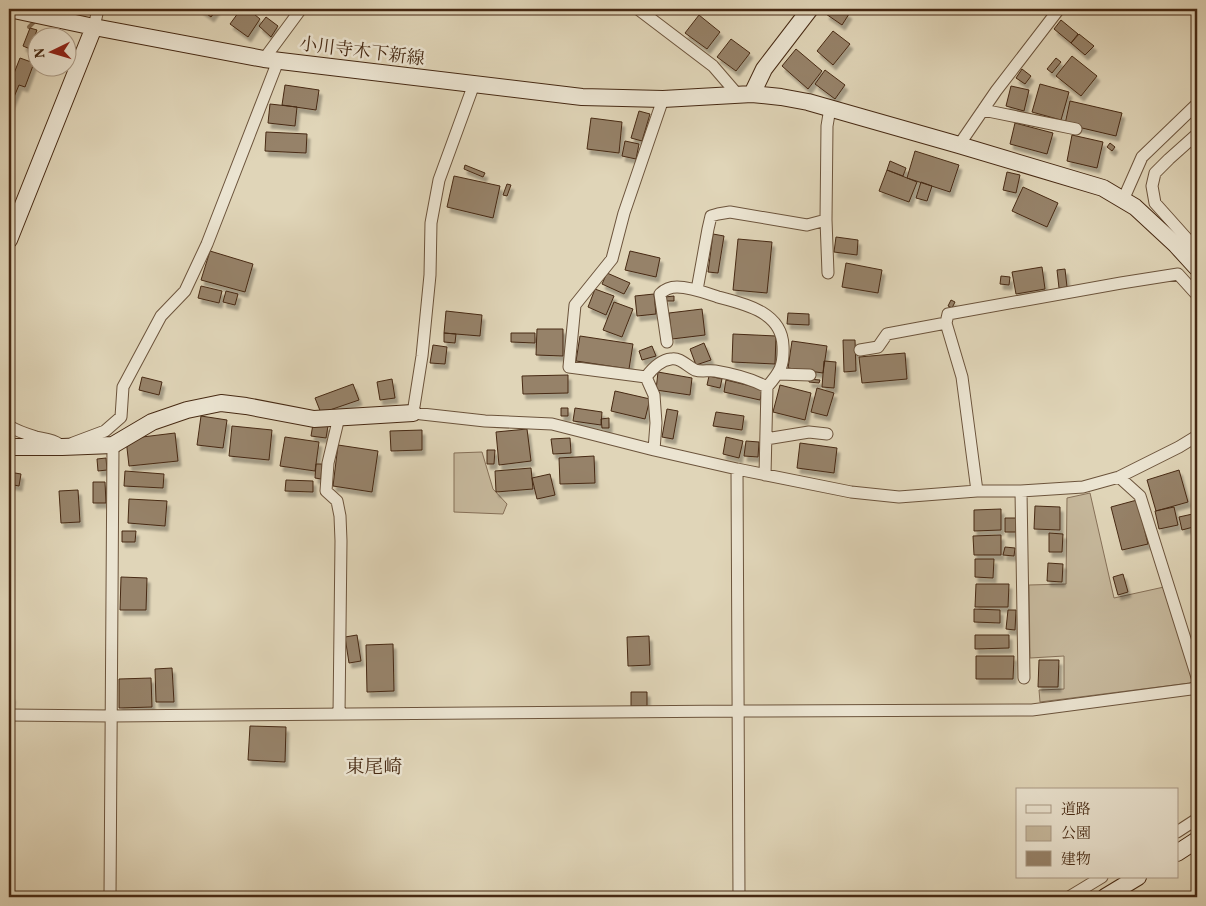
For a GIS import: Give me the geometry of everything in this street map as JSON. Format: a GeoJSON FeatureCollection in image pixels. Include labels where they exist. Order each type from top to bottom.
{"type":"FeatureCollection","features":[{"type":"Feature","properties":{"kind":"street","name":"小川寺木下新線"},"geometry":{"type":"LineString","coordinates":[[9,9],[271,60],[582,97],[663,99],[745,94],[780,97],[830,108],[1103,188],[1135,207],[1176,245],[1197,268]]}},
{"type":"Feature","properties":{"kind":"street"},"geometry":{"type":"LineString","coordinates":[[9,240],[94,27],[98,9]]}},
{"type":"Feature","properties":{"kind":"street"},"geometry":{"type":"LineString","coordinates":[[62,447],[105,431],[121,417],[123,388],[162,316],[184,291],[203,252],[271,60],[301,9]]}},
{"type":"Feature","properties":{"kind":"street"},"geometry":{"type":"LineString","coordinates":[[638,9],[713,66],[745,94],[810,9]]}},
{"type":"Feature","properties":{"kind":"street"},"geometry":{"type":"LineString","coordinates":[[959,145],[1059,9]]}},
{"type":"Feature","properties":{"kind":"street"},"geometry":{"type":"LineString","coordinates":[[412,413],[423,347],[430,275],[431,223],[439,180],[474,84]]}},
{"type":"Feature","properties":{"kind":"street"},"geometry":{"type":"LineString","coordinates":[[646,376],[569,367],[574,305],[612,260],[624,214],[663,99]]}},
{"type":"Feature","properties":{"kind":"street"},"geometry":{"type":"LineString","coordinates":[[1123,200],[1142,157],[1197,104]]}},
{"type":"Feature","properties":{"kind":"street"},"geometry":{"type":"LineString","coordinates":[[828,273],[826,220],[827,126],[830,108]]}},
{"type":"Feature","properties":{"kind":"street"},"geometry":{"type":"LineString","coordinates":[[983,110],[1076,129]]}},
{"type":"Feature","properties":{"kind":"street"},"geometry":{"type":"LineString","coordinates":[[1197,134],[1155,173],[1152,186],[1155,202],[1197,250]]}},
{"type":"Feature","properties":{"kind":"street"},"geometry":{"type":"LineString","coordinates":[[697,290],[712,216],[730,212],[807,225],[826,220]]}},
{"type":"Feature","properties":{"kind":"street"},"geometry":{"type":"LineString","coordinates":[[977,491],[962,377],[946,323],[948,314],[1121,282],[1178,274],[1197,295]]}},
{"type":"Feature","properties":{"kind":"street"},"geometry":{"type":"LineString","coordinates":[[667,342],[660,294],[665,289],[678,287],[697,290],[742,303],[765,314],[776,322],[783,338],[784,356],[779,374],[767,386],[765,475]]}},
{"type":"Feature","properties":{"kind":"street"},"geometry":{"type":"LineString","coordinates":[[860,350],[878,347],[887,334],[946,323]]}},
{"type":"Feature","properties":{"kind":"street"},"geometry":{"type":"LineString","coordinates":[[646,376],[652,368],[665,360],[674,358],[697,370],[711,370],[732,374],[752,379],[767,386]]}},
{"type":"Feature","properties":{"kind":"street"},"geometry":{"type":"LineString","coordinates":[[779,374],[810,375]]}},
{"type":"Feature","properties":{"kind":"street"},"geometry":{"type":"LineString","coordinates":[[646,376],[654,396],[656,423],[654,450]]}},
{"type":"Feature","properties":{"kind":"street"},"geometry":{"type":"LineString","coordinates":[[9,447],[113,445],[152,422],[187,410],[221,403],[314,419],[412,413],[485,421],[552,424],[654,450],[765,475],[851,492],[899,497],[977,491],[1083,487],[1119,477],[1197,436]]}},
{"type":"Feature","properties":{"kind":"street"},"geometry":{"type":"LineString","coordinates":[[339,418],[328,463],[326,491],[337,501],[340,516],[339,714]]}},
{"type":"Feature","properties":{"kind":"street"},"geometry":{"type":"LineString","coordinates":[[9,426],[17,431],[55,441],[62,447]]}},
{"type":"Feature","properties":{"kind":"street"},"geometry":{"type":"LineString","coordinates":[[766,439],[810,432],[827,434]]}},
{"type":"Feature","properties":{"kind":"street"},"geometry":{"type":"LineString","coordinates":[[110,897],[113,445]]}},
{"type":"Feature","properties":{"kind":"street"},"geometry":{"type":"LineString","coordinates":[[737,469],[739,897]]}},
{"type":"Feature","properties":{"kind":"street"},"geometry":{"type":"LineString","coordinates":[[1119,477],[1140,496],[1197,677]]}},
{"type":"Feature","properties":{"kind":"street"},"geometry":{"type":"LineString","coordinates":[[1021,490],[1024,678]]}},
{"type":"Feature","properties":{"kind":"street"},"geometry":{"type":"LineString","coordinates":[[9,715],[1032,710],[1197,687]]}},
{"type":"Feature","properties":{"kind":"street"},"geometry":{"type":"LineString","coordinates":[[1178,831],[1197,820]]}},
{"type":"Feature","properties":{"kind":"street"},"geometry":{"type":"LineString","coordinates":[[1178,852],[1197,840]]}},
{"type":"Feature","properties":{"kind":"street"},"geometry":{"type":"LineString","coordinates":[[1069,897],[1100,878]]}},
{"type":"Feature","properties":{"kind":"street"},"geometry":{"type":"LineString","coordinates":[[1105,897],[1136,878]]}},
{"type":"Feature","properties":{"kind":"green space"},"geometry":{"type":"Polygon","coordinates":[[[482,452],[493,489],[507,504],[503,514],[454,512],[454,453],[482,452]]]}},
{"type":"Feature","properties":{"kind":"green space"},"geometry":{"type":"Polygon","coordinates":[[[1090,493],[1114,598],[1164,587],[1194,680],[1190,683],[1040,702],[1039,690],[1064,689],[1064,656],[1030,658],[1029,585],[1066,584],[1067,498],[1090,493]]]}},
{"type":"Feature","properties":{"kind":"building"},"geometry":{"type":"Polygon","coordinates":[[[200,9],[217,9],[211,17],[200,9]]]}},
{"type":"Feature","properties":{"kind":"building"},"geometry":{"type":"Polygon","coordinates":[[[241,9],[248,9],[260,19],[248,37],[230,24],[241,9]]]}},
{"type":"Feature","properties":{"kind":"building"},"geometry":{"type":"Polygon","coordinates":[[[830,9],[841,9],[849,14],[842,25],[826,14],[830,9]]]}},
{"type":"Feature","properties":{"kind":"building"},"geometry":{"type":"Polygon","coordinates":[[[699,15],[720,32],[707,49],[685,33],[699,15]]]}},
{"type":"Feature","properties":{"kind":"building"},"geometry":{"type":"Polygon","coordinates":[[[266,17],[278,26],[271,37],[259,26],[266,17]]]}},
{"type":"Feature","properties":{"kind":"building"},"geometry":{"type":"Polygon","coordinates":[[[1061,20],[1078,34],[1071,43],[1054,29],[1061,20]]]}},
{"type":"Feature","properties":{"kind":"building"},"geometry":{"type":"Polygon","coordinates":[[[833,31],[850,44],[833,65],[817,51],[833,31]]]}},
{"type":"Feature","properties":{"kind":"building"},"geometry":{"type":"Polygon","coordinates":[[[28,33],[28,48],[23,46],[28,33]]]}},
{"type":"Feature","properties":{"kind":"building"},"geometry":{"type":"Polygon","coordinates":[[[1079,34],[1094,46],[1085,55],[1071,43],[1079,34]]]}},
{"type":"Feature","properties":{"kind":"building"},"geometry":{"type":"Polygon","coordinates":[[[731,39],[750,53],[736,71],[717,57],[731,39]]]}},
{"type":"Feature","properties":{"kind":"building"},"geometry":{"type":"Polygon","coordinates":[[[796,49],[822,71],[808,89],[782,66],[796,49]]]}},
{"type":"Feature","properties":{"kind":"building"},"geometry":{"type":"Polygon","coordinates":[[[1072,56],[1097,76],[1081,96],[1056,76],[1072,56]]]}},
{"type":"Feature","properties":{"kind":"building"},"geometry":{"type":"Polygon","coordinates":[[[20,58],[28,61],[28,78],[25,87],[19,85],[9,109],[9,86],[20,58]]]}},
{"type":"Feature","properties":{"kind":"building"},"geometry":{"type":"Polygon","coordinates":[[[1056,58],[1061,62],[1052,73],[1047,69],[1056,58]]]}},
{"type":"Feature","properties":{"kind":"building"},"geometry":{"type":"Polygon","coordinates":[[[1022,69],[1031,76],[1025,84],[1016,78],[1022,69]]]}},
{"type":"Feature","properties":{"kind":"building"},"geometry":{"type":"Polygon","coordinates":[[[825,70],[845,85],[835,99],[815,84],[825,70]]]}},
{"type":"Feature","properties":{"kind":"building"},"geometry":{"type":"Polygon","coordinates":[[[1040,84],[1069,92],[1061,120],[1032,112],[1040,84]]]}},
{"type":"Feature","properties":{"kind":"building"},"geometry":{"type":"Polygon","coordinates":[[[285,85],[319,90],[316,110],[282,105],[285,85]]]}},
{"type":"Feature","properties":{"kind":"building"},"geometry":{"type":"Polygon","coordinates":[[[1011,86],[1029,90],[1024,111],[1006,106],[1011,86]]]}},
{"type":"Feature","properties":{"kind":"building"},"geometry":{"type":"Polygon","coordinates":[[[1070,101],[1122,113],[1116,136],[1065,124],[1070,101]]]}},
{"type":"Feature","properties":{"kind":"building"},"geometry":{"type":"Polygon","coordinates":[[[270,104],[297,107],[295,126],[268,123],[270,104]]]}},
{"type":"Feature","properties":{"kind":"building"},"geometry":{"type":"Polygon","coordinates":[[[639,111],[650,114],[642,141],[631,138],[639,111]]]}},
{"type":"Feature","properties":{"kind":"building"},"geometry":{"type":"Polygon","coordinates":[[[591,118],[622,122],[619,153],[587,149],[591,118]]]}},
{"type":"Feature","properties":{"kind":"building"},"geometry":{"type":"Polygon","coordinates":[[[1015,123],[1053,133],[1047,154],[1010,144],[1015,123]]]}},
{"type":"Feature","properties":{"kind":"building"},"geometry":{"type":"Polygon","coordinates":[[[266,132],[307,134],[306,153],[265,151],[266,132]]]}},
{"type":"Feature","properties":{"kind":"building"},"geometry":{"type":"Polygon","coordinates":[[[1072,135],[1103,142],[1097,168],[1067,161],[1072,135]]]}},
{"type":"Feature","properties":{"kind":"building"},"geometry":{"type":"Polygon","coordinates":[[[625,141],[639,144],[636,159],[622,156],[625,141]]]}},
{"type":"Feature","properties":{"kind":"building"},"geometry":{"type":"Polygon","coordinates":[[[1110,143],[1115,147],[1112,151],[1107,147],[1110,143]]]}},
{"type":"Feature","properties":{"kind":"building"},"geometry":{"type":"Polygon","coordinates":[[[915,151],[959,165],[950,192],[907,178],[915,151]]]}},
{"type":"Feature","properties":{"kind":"building"},"geometry":{"type":"Polygon","coordinates":[[[890,161],[906,168],[903,176],[887,170],[890,161]]]}},
{"type":"Feature","properties":{"kind":"building"},"geometry":{"type":"Polygon","coordinates":[[[465,165],[485,173],[483,177],[464,169],[465,165]]]}},
{"type":"Feature","properties":{"kind":"building"},"geometry":{"type":"Polygon","coordinates":[[[887,170],[917,182],[909,202],[879,191],[887,170]]]}},
{"type":"Feature","properties":{"kind":"building"},"geometry":{"type":"Polygon","coordinates":[[[1007,172],[1020,175],[1016,193],[1003,190],[1007,172]]]}},
{"type":"Feature","properties":{"kind":"building"},"geometry":{"type":"Polygon","coordinates":[[[454,176],[500,186],[493,218],[447,207],[454,176]]]}},
{"type":"Feature","properties":{"kind":"building"},"geometry":{"type":"Polygon","coordinates":[[[921,182],[932,186],[927,201],[916,198],[921,182]]]}},
{"type":"Feature","properties":{"kind":"building"},"geometry":{"type":"Polygon","coordinates":[[[507,184],[511,185],[507,196],[503,195],[507,184]]]}},
{"type":"Feature","properties":{"kind":"building"},"geometry":{"type":"Polygon","coordinates":[[[1023,187],[1058,203],[1047,227],[1012,211],[1023,187]]]}},
{"type":"Feature","properties":{"kind":"building"},"geometry":{"type":"Polygon","coordinates":[[[713,234],[724,236],[718,273],[708,272],[713,234]]]}},
{"type":"Feature","properties":{"kind":"building"},"geometry":{"type":"Polygon","coordinates":[[[836,237],[858,240],[857,255],[834,252],[836,237]]]}},
{"type":"Feature","properties":{"kind":"building"},"geometry":{"type":"Polygon","coordinates":[[[738,239],[772,242],[767,293],[733,290],[738,239]]]}},
{"type":"Feature","properties":{"kind":"building"},"geometry":{"type":"Polygon","coordinates":[[[210,251],[253,264],[245,292],[201,280],[210,251]]]}},
{"type":"Feature","properties":{"kind":"building"},"geometry":{"type":"Polygon","coordinates":[[[630,251],[660,258],[656,277],[625,270],[630,251]]]}},
{"type":"Feature","properties":{"kind":"building"},"geometry":{"type":"Polygon","coordinates":[[[846,263],[882,270],[878,293],[842,287],[846,263]]]}},
{"type":"Feature","properties":{"kind":"building"},"geometry":{"type":"Polygon","coordinates":[[[1042,267],[1045,289],[1016,294],[1012,272],[1042,267]]]}},
{"type":"Feature","properties":{"kind":"building"},"geometry":{"type":"Polygon","coordinates":[[[1065,269],[1067,287],[1059,288],[1057,270],[1065,269]]]}},
{"type":"Feature","properties":{"kind":"building"},"geometry":{"type":"Polygon","coordinates":[[[607,273],[630,283],[624,294],[602,284],[607,273]]]}},
{"type":"Feature","properties":{"kind":"building"},"geometry":{"type":"Polygon","coordinates":[[[1001,276],[1010,277],[1009,285],[1000,284],[1001,276]]]}},
{"type":"Feature","properties":{"kind":"building"},"geometry":{"type":"Polygon","coordinates":[[[201,286],[222,291],[219,303],[198,298],[201,286]]]}},
{"type":"Feature","properties":{"kind":"building"},"geometry":{"type":"Polygon","coordinates":[[[595,289],[614,296],[606,315],[588,307],[595,289]]]}},
{"type":"Feature","properties":{"kind":"building"},"geometry":{"type":"Polygon","coordinates":[[[226,291],[238,294],[235,305],[223,302],[226,291]]]}},
{"type":"Feature","properties":{"kind":"building"},"geometry":{"type":"Polygon","coordinates":[[[654,294],[656,314],[637,316],[635,296],[654,294]]]}},
{"type":"Feature","properties":{"kind":"building"},"geometry":{"type":"Polygon","coordinates":[[[674,296],[674,301],[666,301],[665,297],[674,296]]]}},
{"type":"Feature","properties":{"kind":"building"},"geometry":{"type":"Polygon","coordinates":[[[951,300],[955,302],[952,308],[948,306],[951,300]]]}},
{"type":"Feature","properties":{"kind":"building"},"geometry":{"type":"Polygon","coordinates":[[[614,302],[633,309],[622,337],[603,330],[614,302]]]}},
{"type":"Feature","properties":{"kind":"building"},"geometry":{"type":"Polygon","coordinates":[[[702,309],[705,335],[672,339],[669,313],[702,309]]]}},
{"type":"Feature","properties":{"kind":"building"},"geometry":{"type":"Polygon","coordinates":[[[446,311],[482,315],[480,336],[444,333],[446,311]]]}},
{"type":"Feature","properties":{"kind":"building"},"geometry":{"type":"Polygon","coordinates":[[[788,313],[809,314],[809,325],[787,324],[788,313]]]}},
{"type":"Feature","properties":{"kind":"building"},"geometry":{"type":"Polygon","coordinates":[[[537,329],[563,329],[563,356],[536,355],[537,329]]]}},
{"type":"Feature","properties":{"kind":"building"},"geometry":{"type":"Polygon","coordinates":[[[444,333],[456,334],[455,343],[444,342],[444,333]]]}},
{"type":"Feature","properties":{"kind":"building"},"geometry":{"type":"Polygon","coordinates":[[[511,333],[535,333],[535,343],[511,342],[511,333]]]}},
{"type":"Feature","properties":{"kind":"building"},"geometry":{"type":"Polygon","coordinates":[[[733,334],[776,336],[775,364],[732,362],[733,334]]]}},
{"type":"Feature","properties":{"kind":"building"},"geometry":{"type":"Polygon","coordinates":[[[580,336],[633,344],[629,369],[576,361],[580,336]]]}},
{"type":"Feature","properties":{"kind":"building"},"geometry":{"type":"Polygon","coordinates":[[[843,340],[855,340],[856,371],[844,372],[843,340]]]}},
{"type":"Feature","properties":{"kind":"building"},"geometry":{"type":"Polygon","coordinates":[[[792,341],[827,346],[823,373],[788,368],[792,341]]]}},
{"type":"Feature","properties":{"kind":"building"},"geometry":{"type":"Polygon","coordinates":[[[704,343],[711,360],[696,365],[690,349],[704,343]]]}},
{"type":"Feature","properties":{"kind":"building"},"geometry":{"type":"Polygon","coordinates":[[[433,345],[447,347],[445,364],[430,363],[433,345]]]}},
{"type":"Feature","properties":{"kind":"building"},"geometry":{"type":"Polygon","coordinates":[[[652,346],[656,356],[642,360],[639,351],[652,346]]]}},
{"type":"Feature","properties":{"kind":"building"},"geometry":{"type":"Polygon","coordinates":[[[905,353],[907,379],[862,383],[859,357],[905,353]]]}},
{"type":"Feature","properties":{"kind":"building"},"geometry":{"type":"Polygon","coordinates":[[[824,361],[836,362],[834,388],[822,387],[824,361]]]}},
{"type":"Feature","properties":{"kind":"building"},"geometry":{"type":"Polygon","coordinates":[[[658,372],[692,378],[690,395],[656,390],[658,372]]]}},
{"type":"Feature","properties":{"kind":"building"},"geometry":{"type":"Polygon","coordinates":[[[568,375],[568,393],[523,394],[522,376],[568,375]]]}},
{"type":"Feature","properties":{"kind":"building"},"geometry":{"type":"Polygon","coordinates":[[[709,376],[722,379],[720,388],[707,385],[709,376]]]}},
{"type":"Feature","properties":{"kind":"building"},"geometry":{"type":"Polygon","coordinates":[[[142,377],[162,382],[159,395],[139,390],[142,377]]]}},
{"type":"Feature","properties":{"kind":"building"},"geometry":{"type":"Polygon","coordinates":[[[392,379],[395,398],[380,400],[377,382],[392,379]]]}},
{"type":"Feature","properties":{"kind":"building"},"geometry":{"type":"Polygon","coordinates":[[[809,379],[820,380],[819,383],[809,382],[809,379]]]}},
{"type":"Feature","properties":{"kind":"building"},"geometry":{"type":"Polygon","coordinates":[[[726,380],[763,389],[760,400],[724,392],[726,380]]]}},
{"type":"Feature","properties":{"kind":"building"},"geometry":{"type":"Polygon","coordinates":[[[353,384],[359,400],[321,413],[315,398],[353,384]]]}},
{"type":"Feature","properties":{"kind":"building"},"geometry":{"type":"Polygon","coordinates":[[[780,385],[811,393],[805,420],[773,412],[780,385]]]}},
{"type":"Feature","properties":{"kind":"building"},"geometry":{"type":"Polygon","coordinates":[[[817,388],[834,393],[827,416],[811,412],[817,388]]]}},
{"type":"Feature","properties":{"kind":"building"},"geometry":{"type":"Polygon","coordinates":[[[615,391],[650,399],[645,419],[611,411],[615,391]]]}},
{"type":"Feature","properties":{"kind":"building"},"geometry":{"type":"Polygon","coordinates":[[[561,408],[568,408],[568,416],[561,416],[561,408]]]}},
{"type":"Feature","properties":{"kind":"building"},"geometry":{"type":"Polygon","coordinates":[[[575,408],[602,412],[601,425],[573,421],[575,408]]]}},
{"type":"Feature","properties":{"kind":"building"},"geometry":{"type":"Polygon","coordinates":[[[667,409],[678,411],[673,439],[662,437],[667,409]]]}},
{"type":"Feature","properties":{"kind":"building"},"geometry":{"type":"Polygon","coordinates":[[[716,412],[744,416],[742,430],[713,426],[716,412]]]}},
{"type":"Feature","properties":{"kind":"building"},"geometry":{"type":"Polygon","coordinates":[[[201,416],[227,420],[223,448],[197,445],[201,416]]]}},
{"type":"Feature","properties":{"kind":"building"},"geometry":{"type":"Polygon","coordinates":[[[609,418],[609,428],[602,428],[601,419],[609,418]]]}},
{"type":"Feature","properties":{"kind":"building"},"geometry":{"type":"Polygon","coordinates":[[[313,424],[328,426],[326,438],[311,436],[313,424]]]}},
{"type":"Feature","properties":{"kind":"building"},"geometry":{"type":"Polygon","coordinates":[[[232,426],[272,430],[269,460],[229,456],[232,426]]]}},
{"type":"Feature","properties":{"kind":"building"},"geometry":{"type":"Polygon","coordinates":[[[527,429],[531,461],[499,465],[496,432],[527,429]]]}},
{"type":"Feature","properties":{"kind":"building"},"geometry":{"type":"Polygon","coordinates":[[[422,430],[422,450],[391,451],[390,431],[422,430]]]}},
{"type":"Feature","properties":{"kind":"building"},"geometry":{"type":"Polygon","coordinates":[[[175,433],[178,461],[129,466],[126,439],[175,433]]]}},
{"type":"Feature","properties":{"kind":"building"},"geometry":{"type":"Polygon","coordinates":[[[285,437],[319,442],[315,471],[280,466],[285,437]]]}},
{"type":"Feature","properties":{"kind":"building"},"geometry":{"type":"Polygon","coordinates":[[[726,437],[743,441],[739,458],[723,454],[726,437]]]}},
{"type":"Feature","properties":{"kind":"building"},"geometry":{"type":"Polygon","coordinates":[[[570,438],[571,453],[553,454],[551,439],[570,438]]]}},
{"type":"Feature","properties":{"kind":"building"},"geometry":{"type":"Polygon","coordinates":[[[746,441],[759,442],[758,457],[744,456],[746,441]]]}},
{"type":"Feature","properties":{"kind":"building"},"geometry":{"type":"Polygon","coordinates":[[[800,443],[837,448],[834,473],[797,468],[800,443]]]}},
{"type":"Feature","properties":{"kind":"building"},"geometry":{"type":"Polygon","coordinates":[[[338,445],[378,451],[372,492],[333,486],[338,445]]]}},
{"type":"Feature","properties":{"kind":"building"},"geometry":{"type":"Polygon","coordinates":[[[487,450],[495,450],[494,464],[487,464],[487,450]]]}},
{"type":"Feature","properties":{"kind":"building"},"geometry":{"type":"Polygon","coordinates":[[[594,456],[595,483],[560,484],[559,458],[594,456]]]}},
{"type":"Feature","properties":{"kind":"building"},"geometry":{"type":"Polygon","coordinates":[[[106,458],[107,470],[98,471],[97,459],[106,458]]]}},
{"type":"Feature","properties":{"kind":"building"},"geometry":{"type":"Polygon","coordinates":[[[316,464],[322,464],[321,479],[315,478],[316,464]]]}},
{"type":"Feature","properties":{"kind":"building"},"geometry":{"type":"Polygon","coordinates":[[[531,468],[533,489],[496,492],[495,471],[531,468]]]}},
{"type":"Feature","properties":{"kind":"building"},"geometry":{"type":"Polygon","coordinates":[[[1179,470],[1188,502],[1156,511],[1147,480],[1179,470]]]}},
{"type":"Feature","properties":{"kind":"building"},"geometry":{"type":"Polygon","coordinates":[[[125,471],[164,474],[163,488],[124,486],[125,471]]]}},
{"type":"Feature","properties":{"kind":"building"},"geometry":{"type":"Polygon","coordinates":[[[9,472],[21,474],[19,486],[9,484],[9,472]]]}},
{"type":"Feature","properties":{"kind":"building"},"geometry":{"type":"Polygon","coordinates":[[[550,474],[555,495],[537,499],[532,478],[550,474]]]}},
{"type":"Feature","properties":{"kind":"building"},"geometry":{"type":"Polygon","coordinates":[[[286,480],[313,481],[313,492],[285,491],[286,480]]]}},
{"type":"Feature","properties":{"kind":"building"},"geometry":{"type":"Polygon","coordinates":[[[93,482],[105,482],[106,503],[93,503],[93,482]]]}},
{"type":"Feature","properties":{"kind":"building"},"geometry":{"type":"Polygon","coordinates":[[[78,490],[80,522],[61,523],[59,491],[78,490]]]}},
{"type":"Feature","properties":{"kind":"building"},"geometry":{"type":"Polygon","coordinates":[[[129,499],[167,501],[165,526],[128,523],[129,499]]]}},
{"type":"Feature","properties":{"kind":"building"},"geometry":{"type":"Polygon","coordinates":[[[1137,500],[1148,544],[1122,550],[1111,507],[1137,500]]]}},
{"type":"Feature","properties":{"kind":"building"},"geometry":{"type":"Polygon","coordinates":[[[1035,506],[1060,507],[1060,530],[1034,529],[1035,506]]]}},
{"type":"Feature","properties":{"kind":"building"},"geometry":{"type":"Polygon","coordinates":[[[1174,507],[1178,525],[1159,529],[1155,511],[1174,507]]]}},
{"type":"Feature","properties":{"kind":"building"},"geometry":{"type":"Polygon","coordinates":[[[1001,509],[1001,530],[974,531],[974,510],[1001,509]]]}},
{"type":"Feature","properties":{"kind":"building"},"geometry":{"type":"Polygon","coordinates":[[[1197,513],[1197,526],[1182,530],[1179,517],[1197,513]]]}},
{"type":"Feature","properties":{"kind":"building"},"geometry":{"type":"Polygon","coordinates":[[[1005,518],[1016,518],[1016,532],[1005,532],[1005,518]]]}},
{"type":"Feature","properties":{"kind":"building"},"geometry":{"type":"Polygon","coordinates":[[[122,531],[136,531],[135,542],[122,542],[122,531]]]}},
{"type":"Feature","properties":{"kind":"building"},"geometry":{"type":"Polygon","coordinates":[[[1049,533],[1063,534],[1062,552],[1049,552],[1049,533]]]}},
{"type":"Feature","properties":{"kind":"building"},"geometry":{"type":"Polygon","coordinates":[[[1001,535],[1001,555],[974,555],[973,536],[1001,535]]]}},
{"type":"Feature","properties":{"kind":"building"},"geometry":{"type":"Polygon","coordinates":[[[1005,547],[1015,548],[1014,556],[1003,555],[1005,547]]]}},
{"type":"Feature","properties":{"kind":"building"},"geometry":{"type":"Polygon","coordinates":[[[975,559],[994,559],[993,578],[975,577],[975,559]]]}},
{"type":"Feature","properties":{"kind":"building"},"geometry":{"type":"Polygon","coordinates":[[[1048,563],[1063,564],[1062,582],[1047,581],[1048,563]]]}},
{"type":"Feature","properties":{"kind":"building"},"geometry":{"type":"Polygon","coordinates":[[[1123,574],[1128,592],[1118,595],[1113,577],[1123,574]]]}},
{"type":"Feature","properties":{"kind":"building"},"geometry":{"type":"Polygon","coordinates":[[[121,577],[147,578],[146,610],[120,610],[121,577]]]}},
{"type":"Feature","properties":{"kind":"building"},"geometry":{"type":"Polygon","coordinates":[[[976,584],[1009,584],[1008,607],[975,607],[976,584]]]}},
{"type":"Feature","properties":{"kind":"building"},"geometry":{"type":"Polygon","coordinates":[[[974,609],[1000,610],[1000,623],[974,622],[974,609]]]}},
{"type":"Feature","properties":{"kind":"building"},"geometry":{"type":"Polygon","coordinates":[[[1008,610],[1016,610],[1015,630],[1006,629],[1008,610]]]}},
{"type":"Feature","properties":{"kind":"building"},"geometry":{"type":"Polygon","coordinates":[[[357,635],[361,661],[349,663],[345,637],[357,635]]]}},
{"type":"Feature","properties":{"kind":"building"},"geometry":{"type":"Polygon","coordinates":[[[975,635],[1009,635],[1009,648],[975,649],[975,635]]]}},
{"type":"Feature","properties":{"kind":"building"},"geometry":{"type":"Polygon","coordinates":[[[649,636],[650,665],[628,666],[627,637],[649,636]]]}},
{"type":"Feature","properties":{"kind":"building"},"geometry":{"type":"Polygon","coordinates":[[[393,644],[394,691],[367,692],[366,645],[393,644]]]}},
{"type":"Feature","properties":{"kind":"building"},"geometry":{"type":"Polygon","coordinates":[[[976,656],[1014,656],[1013,679],[976,679],[976,656]]]}},
{"type":"Feature","properties":{"kind":"building"},"geometry":{"type":"Polygon","coordinates":[[[1039,660],[1059,660],[1058,687],[1038,687],[1039,660]]]}},
{"type":"Feature","properties":{"kind":"building"},"geometry":{"type":"Polygon","coordinates":[[[172,668],[174,702],[156,702],[155,669],[172,668]]]}},
{"type":"Feature","properties":{"kind":"building"},"geometry":{"type":"Polygon","coordinates":[[[151,678],[152,707],[119,708],[119,679],[151,678]]]}},
{"type":"Feature","properties":{"kind":"building"},"geometry":{"type":"Polygon","coordinates":[[[631,692],[647,692],[647,706],[631,706],[631,692]]]}},
{"type":"Feature","properties":{"kind":"building"},"geometry":{"type":"Polygon","coordinates":[[[9,696],[12,696],[11,707],[9,707],[9,696]]]}},
{"type":"Feature","properties":{"kind":"building"},"geometry":{"type":"Polygon","coordinates":[[[250,726],[286,727],[285,762],[248,760],[250,726]]]}},
{"type":"Feature","properties":{"kind":"waterway"},"geometry":{"type":"LineString","coordinates":[[29,27],[37,19]]}},
{"type":"Feature","properties":{"kind":"district","name":"東尾崎"},"geometry":{"type":"Point","coordinates":[374,766]}}]}
